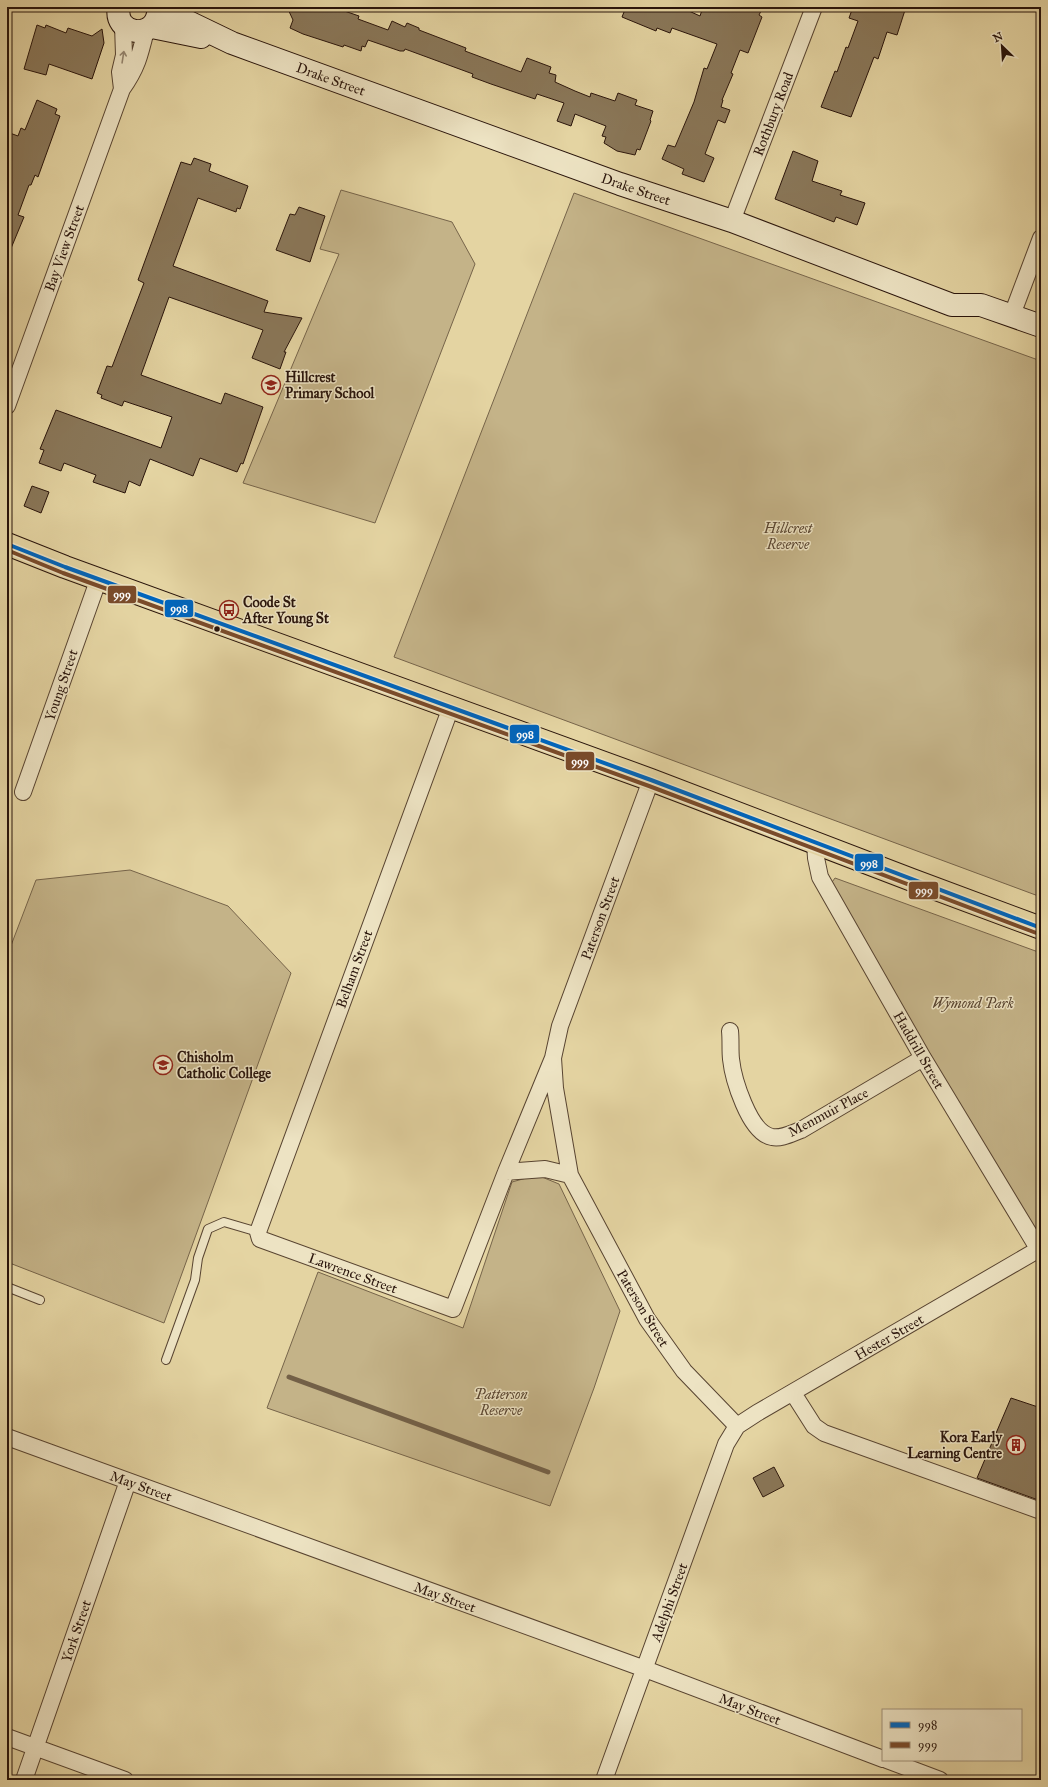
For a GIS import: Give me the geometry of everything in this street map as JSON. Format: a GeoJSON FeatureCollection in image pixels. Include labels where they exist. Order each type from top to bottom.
{"type":"FeatureCollection","features":[{"type":"Feature","properties":{"kind":"main road"},"geometry":{"type":"LineString","coordinates":[[7,544],[651,780],[1041,928]]}},
{"type":"Feature","properties":{"kind":"street","name":"Drake Street"},"geometry":{"type":"LineString","coordinates":[[164,7],[176,16],[232,44]]}},
{"type":"Feature","properties":{"kind":"street","name":"Rothbury Road"},"geometry":{"type":"LineString","coordinates":[[732,221],[814,7]]}},
{"type":"Feature","properties":{"kind":"street","name":"Drake Street"},"geometry":{"type":"LineString","coordinates":[[117,14],[134,31],[152,21],[232,44],[620,184],[732,221],[952,305],[981,305],[1041,326]]}},
{"type":"Feature","properties":{"kind":"street","name":"Bay View Street"},"geometry":{"type":"LineString","coordinates":[[117,14],[124,55],[120,72],[122,90]]}},
{"type":"Feature","properties":{"kind":"street","name":"Bay View Street"},"geometry":{"type":"LineString","coordinates":[[7,406],[122,90],[134,72],[152,21]]}},
{"type":"Feature","properties":{"kind":"street"},"geometry":{"type":"LineString","coordinates":[[1012,315],[1041,238]]}},
{"type":"Feature","properties":{"kind":"street","name":"Young Street"},"geometry":{"type":"LineString","coordinates":[[23,792],[99,578]]}},
{"type":"Feature","properties":{"kind":"street","name":"Belham Street"},"geometry":{"type":"LineString","coordinates":[[258,1232],[451,707]]}},
{"type":"Feature","properties":{"kind":"street","name":"Paterson Street"},"geometry":{"type":"LineString","coordinates":[[453,1309],[506,1172],[553,1058],[560,1026],[651,780]]}},
{"type":"Feature","properties":{"kind":"street","name":"Haddrill Street"},"geometry":{"type":"LineString","coordinates":[[815,843],[820,877],[923,1058],[1040,1249]]}},
{"type":"Feature","properties":{"kind":"street","name":"Menmuir Place"},"geometry":{"type":"LineString","coordinates":[[730,1031],[731,1059],[741,1100],[758,1128],[770,1137],[781,1137],[801,1130],[923,1058]]}},
{"type":"Feature","properties":{"kind":"street","name":"Paterson Street"},"geometry":{"type":"LineString","coordinates":[[553,1058],[555,1088],[570,1175],[647,1319],[684,1371],[737,1426]]}},
{"type":"Feature","properties":{"kind":"street"},"geometry":{"type":"LineString","coordinates":[[506,1172],[544,1169],[570,1175]]}},
{"type":"Feature","properties":{"kind":"street","name":"Lawrence Street"},"geometry":{"type":"LineString","coordinates":[[258,1232],[260,1239],[453,1309]]}},
{"type":"Feature","properties":{"kind":"street","name":"Hester Street"},"geometry":{"type":"LineString","coordinates":[[737,1426],[1040,1249]]}},
{"type":"Feature","properties":{"kind":"street"},"geometry":{"type":"LineString","coordinates":[[793,1393],[812,1423],[824,1433],[1041,1511]]}},
{"type":"Feature","properties":{"kind":"street","name":"Adelphi Street"},"geometry":{"type":"LineString","coordinates":[[604,1780],[726,1444],[737,1426]]}},
{"type":"Feature","properties":{"kind":"street","name":"May Street"},"geometry":{"type":"LineString","coordinates":[[7,1437],[645,1670],[882,1759]]}},
{"type":"Feature","properties":{"kind":"street","name":"York Street"},"geometry":{"type":"LineString","coordinates":[[24,1780],[128,1481]]}},
{"type":"Feature","properties":{"kind":"street"},"geometry":{"type":"LineString","coordinates":[[7,1737],[125,1780]]}},
{"type":"Feature","properties":{"kind":"street"},"geometry":{"type":"LineString","coordinates":[[890,1761],[940,1780]]}},
{"type":"Feature","properties":{"kind":"lane"},"geometry":{"type":"LineString","coordinates":[[166,1360],[195,1280],[198,1258],[208,1230],[224,1222],[258,1232]]}},
{"type":"Feature","properties":{"kind":"lane"},"geometry":{"type":"LineString","coordinates":[[7,1288],[40,1300]]}},
{"type":"Feature","properties":{"kind":"green space"},"geometry":{"type":"Polygon","coordinates":[[[341,190],[452,222],[475,264],[375,523],[243,483],[339,254],[320,249],[341,190]]]}},
{"type":"Feature","properties":{"kind":"green space","name":"Hillcrest Reserve"},"geometry":{"type":"Polygon","coordinates":[[[574,193],[1041,361],[1041,897],[394,657],[574,193]]]}},
{"type":"Feature","properties":{"kind":"green space"},"geometry":{"type":"Polygon","coordinates":[[[130,870],[228,906],[291,973],[164,1323],[7,1262],[7,956],[36,880],[130,870]]]}},
{"type":"Feature","properties":{"kind":"green space","name":"Wymond Park"},"geometry":{"type":"Polygon","coordinates":[[[835,878],[1041,953],[1041,1231],[1024,1221],[827,889],[835,878]]]}},
{"type":"Feature","properties":{"kind":"green space","name":"Patterson Reserve"},"geometry":{"type":"Polygon","coordinates":[[[537,1175],[559,1184],[620,1311],[594,1388],[550,1506],[267,1408],[318,1272],[463,1328],[512,1182],[537,1175]]]}},
{"type":"Feature","properties":{"kind":"building"},"geometry":{"type":"Polygon","coordinates":[[[287,7],[333,7],[359,16],[358,19],[388,30],[392,21],[405,27],[407,23],[419,28],[419,30],[466,48],[465,51],[521,72],[527,58],[551,67],[549,73],[556,75],[555,82],[590,97],[591,93],[615,101],[618,93],[637,100],[635,105],[653,111],[651,121],[640,150],[637,149],[635,155],[617,151],[604,143],[606,137],[602,136],[606,126],[575,114],[571,126],[557,121],[564,103],[537,94],[535,99],[472,77],[473,74],[405,49],[404,51],[400,51],[368,40],[365,47],[362,46],[361,51],[344,45],[343,47],[303,34],[290,28],[293,20],[287,7]]]}},
{"type":"Feature","properties":{"kind":"building"},"geometry":{"type":"Polygon","coordinates":[[[626,7],[680,7],[700,16],[703,7],[763,7],[759,15],[762,17],[748,53],[740,50],[731,73],[733,74],[722,100],[721,107],[730,110],[725,123],[718,120],[705,154],[714,158],[704,182],[682,174],[684,169],[662,159],[668,145],[675,147],[694,102],[704,68],[707,69],[717,44],[672,28],[670,33],[657,28],[656,31],[622,17],[626,7]]]}},
{"type":"Feature","properties":{"kind":"building"},"geometry":{"type":"Polygon","coordinates":[[[853,7],[906,7],[897,35],[887,32],[878,59],[874,57],[851,117],[821,107],[835,71],[837,72],[846,47],[848,48],[858,21],[849,18],[853,7]]]}},
{"type":"Feature","properties":{"kind":"building"},"geometry":{"type":"Polygon","coordinates":[[[37,25],[45,28],[46,25],[66,33],[68,28],[92,36],[102,29],[104,43],[92,79],[49,64],[46,75],[24,69],[37,25]]]}},
{"type":"Feature","properties":{"kind":"building"},"geometry":{"type":"Polygon","coordinates":[[[37,100],[57,109],[55,114],[60,116],[38,177],[35,175],[31,185],[29,185],[18,215],[24,217],[7,258],[7,132],[18,136],[21,128],[25,130],[37,100]]]}},
{"type":"Feature","properties":{"kind":"building"},"geometry":{"type":"Polygon","coordinates":[[[793,151],[818,161],[812,181],[842,191],[840,195],[865,203],[857,225],[836,217],[834,222],[775,199],[793,151]]]}},
{"type":"Feature","properties":{"kind":"building"},"geometry":{"type":"Polygon","coordinates":[[[194,158],[211,164],[209,171],[248,186],[240,209],[237,208],[236,212],[198,198],[173,266],[268,301],[264,312],[302,318],[284,352],[286,352],[280,369],[252,358],[263,330],[169,297],[141,375],[221,404],[225,393],[263,407],[243,464],[241,463],[237,472],[200,458],[193,476],[150,459],[140,486],[129,481],[125,493],[93,482],[96,475],[64,463],[61,471],[39,463],[44,450],[40,449],[56,410],[161,448],[172,417],[124,401],[122,406],[101,398],[102,395],[97,393],[107,366],[112,367],[144,283],[138,280],[181,162],[191,165],[194,158]]]}},
{"type":"Feature","properties":{"kind":"building"},"geometry":{"type":"Polygon","coordinates":[[[299,207],[325,216],[310,262],[276,250],[290,214],[295,215],[299,207]]]}},
{"type":"Feature","properties":{"kind":"building"},"geometry":{"type":"Polygon","coordinates":[[[32,486],[49,492],[41,513],[24,506],[32,486]]]}},
{"type":"Feature","properties":{"kind":"building","name":"Kora Early Learning Centre"},"geometry":{"type":"Polygon","coordinates":[[[1011,1398],[1041,1408],[1041,1501],[977,1478],[1011,1398]]]}},
{"type":"Feature","properties":{"kind":"building"},"geometry":{"type":"Polygon","coordinates":[[[774,1467],[784,1486],[763,1497],[753,1478],[774,1467]]]}},
{"type":"Feature","properties":{"kind":"waterway"},"geometry":{"type":"LineString","coordinates":[[289,1377],[548,1472]]}},
{"type":"Feature","properties":{"kind":"transit line","name":"998"},"geometry":{"type":"LineString","coordinates":[[7,544],[65,567],[651,780],[1041,928]]}},
{"type":"Feature","properties":{"kind":"transit line","name":"999"},"geometry":{"type":"LineString","coordinates":[[7,550],[63,573],[649,786],[1039,934]]}},
{"type":"Feature","properties":{"kind":"place","name":"Hillcrest Primary School"},"geometry":{"type":"Point","coordinates":[271,385]}},
{"type":"Feature","properties":{"kind":"place","name":"Coode St After Young St"},"geometry":{"type":"Point","coordinates":[229,610]}},
{"type":"Feature","properties":{"kind":"place","name":"Chisholm Catholic College"},"geometry":{"type":"Point","coordinates":[163,1065]}},
{"type":"Feature","properties":{"kind":"place","name":"Kora Early Learning Centre"},"geometry":{"type":"Point","coordinates":[1016,1445]}}]}
